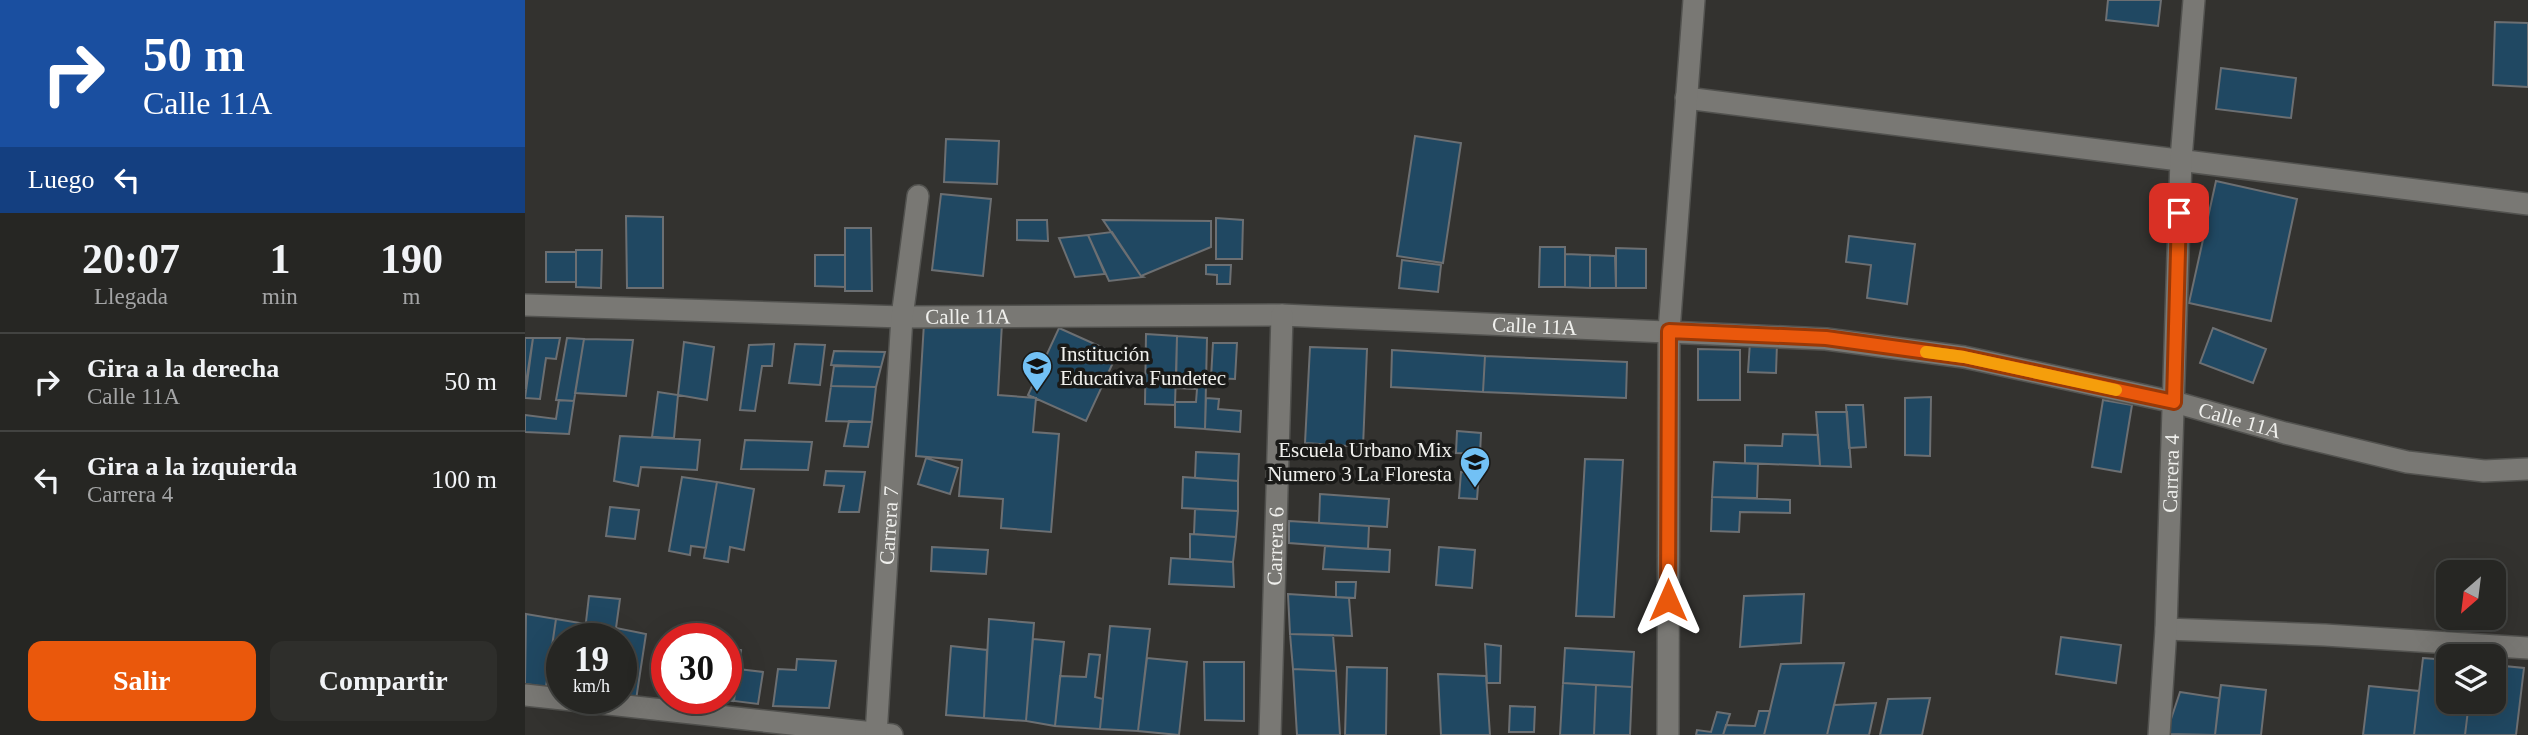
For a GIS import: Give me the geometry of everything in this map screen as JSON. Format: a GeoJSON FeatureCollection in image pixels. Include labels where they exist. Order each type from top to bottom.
{"type":"FeatureCollection","features":[{"type":"Feature","properties":{"kind":"street"},"geometry":{"type":"LineString","coordinates":[[1668,735],[1669,331],[1694,0]]}},
{"type":"Feature","properties":{"kind":"street","name":"Carrera 4"},"geometry":{"type":"LineString","coordinates":[[2159,735],[2166,629],[2181,159],[2194,0]]}},
{"type":"Feature","properties":{"kind":"street"},"geometry":{"type":"LineString","coordinates":[[1686,98],[2528,204]]}},
{"type":"Feature","properties":{"kind":"street","name":"Carrera 7"},"geometry":{"type":"LineString","coordinates":[[881,735],[902,317],[918,196]]}},
{"type":"Feature","properties":{"kind":"street","name":"Calle 11A"},"geometry":{"type":"LineString","coordinates":[[525,305],[902,317],[1282,314],[1826,338],[1964,357],[2174,402],[2285,433],[2407,462],[2484,471],[2528,469]]}},
{"type":"Feature","properties":{"kind":"street","name":"Carrera 6"},"geometry":{"type":"LineString","coordinates":[[1270,735],[1282,314]]}},
{"type":"Feature","properties":{"kind":"street"},"geometry":{"type":"LineString","coordinates":[[2166,629],[2325,635],[2528,648]]}},
{"type":"Feature","properties":{"kind":"street"},"geometry":{"type":"LineString","coordinates":[[525,695],[881,735]]}},
{"type":"Feature","properties":{"kind":"building"},"geometry":{"type":"Polygon","coordinates":[[[2108,0],[2161,0],[2158,26],[2106,20],[2108,0]]]}},
{"type":"Feature","properties":{"kind":"building"},"geometry":{"type":"Polygon","coordinates":[[[2495,22],[2528,23],[2528,87],[2493,85],[2495,22]]]}},
{"type":"Feature","properties":{"kind":"building"},"geometry":{"type":"Polygon","coordinates":[[[2221,68],[2296,78],[2291,118],[2216,109],[2221,68]]]}},
{"type":"Feature","properties":{"kind":"building"},"geometry":{"type":"Polygon","coordinates":[[[1415,136],[1461,143],[1443,263],[1397,256],[1415,136]]]}},
{"type":"Feature","properties":{"kind":"building"},"geometry":{"type":"Polygon","coordinates":[[[946,139],[999,141],[997,184],[944,182],[946,139]]]}},
{"type":"Feature","properties":{"kind":"building"},"geometry":{"type":"Polygon","coordinates":[[[2216,181],[2297,199],[2271,321],[2189,303],[2216,181]]]}},
{"type":"Feature","properties":{"kind":"building"},"geometry":{"type":"Polygon","coordinates":[[[941,194],[991,199],[983,276],[932,270],[941,194]]]}},
{"type":"Feature","properties":{"kind":"building"},"geometry":{"type":"Polygon","coordinates":[[[626,216],[663,217],[663,288],[627,288],[626,216]]]}},
{"type":"Feature","properties":{"kind":"building"},"geometry":{"type":"Polygon","coordinates":[[[1216,218],[1243,220],[1242,259],[1216,259],[1216,218]]]}},
{"type":"Feature","properties":{"kind":"building"},"geometry":{"type":"Polygon","coordinates":[[[1017,220],[1047,220],[1048,241],[1017,240],[1017,220]]]}},
{"type":"Feature","properties":{"kind":"building"},"geometry":{"type":"Polygon","coordinates":[[[1103,220],[1211,221],[1211,247],[1141,276],[1103,220]]]}},
{"type":"Feature","properties":{"kind":"building"},"geometry":{"type":"Polygon","coordinates":[[[845,228],[871,228],[872,291],[845,291],[845,228]]]}},
{"type":"Feature","properties":{"kind":"building"},"geometry":{"type":"Polygon","coordinates":[[[1112,232],[1143,277],[1109,281],[1088,235],[1112,232]]]}},
{"type":"Feature","properties":{"kind":"building"},"geometry":{"type":"Polygon","coordinates":[[[1088,235],[1105,274],[1075,277],[1059,238],[1088,235]]]}},
{"type":"Feature","properties":{"kind":"building"},"geometry":{"type":"Polygon","coordinates":[[[1849,236],[1915,244],[1907,304],[1867,298],[1871,265],[1846,262],[1849,236]]]}},
{"type":"Feature","properties":{"kind":"building"},"geometry":{"type":"Polygon","coordinates":[[[1540,247],[1565,247],[1565,287],[1539,287],[1540,247]]]}},
{"type":"Feature","properties":{"kind":"building"},"geometry":{"type":"Polygon","coordinates":[[[1616,248],[1646,249],[1646,288],[1616,288],[1616,248]]]}},
{"type":"Feature","properties":{"kind":"building"},"geometry":{"type":"Polygon","coordinates":[[[576,250],[602,250],[601,288],[576,287],[576,250]]]}},
{"type":"Feature","properties":{"kind":"building"},"geometry":{"type":"Polygon","coordinates":[[[546,252],[576,252],[576,282],[546,282],[546,252]]]}},
{"type":"Feature","properties":{"kind":"building"},"geometry":{"type":"Polygon","coordinates":[[[1565,254],[1590,255],[1590,288],[1565,287],[1565,254]]]}},
{"type":"Feature","properties":{"kind":"building"},"geometry":{"type":"Polygon","coordinates":[[[815,255],[845,255],[845,287],[815,286],[815,255]]]}},
{"type":"Feature","properties":{"kind":"building"},"geometry":{"type":"Polygon","coordinates":[[[1590,255],[1615,256],[1616,288],[1590,288],[1590,255]]]}},
{"type":"Feature","properties":{"kind":"building"},"geometry":{"type":"Polygon","coordinates":[[[1402,260],[1441,265],[1438,292],[1399,288],[1402,260]]]}},
{"type":"Feature","properties":{"kind":"building"},"geometry":{"type":"Polygon","coordinates":[[[1206,265],[1231,265],[1230,284],[1217,284],[1217,275],[1206,274],[1206,265]]]}},
{"type":"Feature","properties":{"kind":"building"},"geometry":{"type":"Polygon","coordinates":[[[924,323],[1002,323],[998,395],[1036,398],[1033,432],[1059,434],[1051,532],[1001,528],[1003,499],[959,496],[962,460],[916,456],[924,323]]]}},
{"type":"Feature","properties":{"kind":"building"},"geometry":{"type":"Polygon","coordinates":[[[1059,328],[1117,354],[1086,421],[1028,395],[1059,328]]]}},
{"type":"Feature","properties":{"kind":"building"},"geometry":{"type":"Polygon","coordinates":[[[2213,328],[2266,349],[2253,383],[2200,363],[2213,328]]]}},
{"type":"Feature","properties":{"kind":"building"},"geometry":{"type":"Polygon","coordinates":[[[1146,334],[1177,336],[1175,405],[1145,404],[1146,334]]]}},
{"type":"Feature","properties":{"kind":"building"},"geometry":{"type":"Polygon","coordinates":[[[1177,336],[1207,338],[1205,429],[1175,427],[1175,402],[1196,402],[1197,389],[1176,388],[1177,336]]]}},
{"type":"Feature","properties":{"kind":"building"},"geometry":{"type":"Polygon","coordinates":[[[525,338],[533,338],[525,389],[525,338]]]}},
{"type":"Feature","properties":{"kind":"building"},"geometry":{"type":"Polygon","coordinates":[[[533,338],[560,338],[556,359],[546,358],[540,399],[525,398],[533,338]]]}},
{"type":"Feature","properties":{"kind":"building"},"geometry":{"type":"Polygon","coordinates":[[[567,338],[584,339],[574,401],[556,400],[567,338]]]}},
{"type":"Feature","properties":{"kind":"building"},"geometry":{"type":"Polygon","coordinates":[[[584,339],[633,340],[626,396],[575,393],[584,339]]]}},
{"type":"Feature","properties":{"kind":"building"},"geometry":{"type":"Polygon","coordinates":[[[684,342],[714,347],[707,400],[678,395],[684,342]]]}},
{"type":"Feature","properties":{"kind":"building"},"geometry":{"type":"Polygon","coordinates":[[[1750,342],[1777,343],[1776,373],[1748,372],[1750,342]]]}},
{"type":"Feature","properties":{"kind":"building"},"geometry":{"type":"Polygon","coordinates":[[[1213,343],[1237,343],[1235,379],[1211,378],[1213,343]]]}},
{"type":"Feature","properties":{"kind":"building"},"geometry":{"type":"Polygon","coordinates":[[[774,344],[772,366],[762,366],[755,411],[740,410],[749,345],[774,344]]]}},
{"type":"Feature","properties":{"kind":"building"},"geometry":{"type":"Polygon","coordinates":[[[795,344],[825,345],[820,385],[789,383],[795,344]]]}},
{"type":"Feature","properties":{"kind":"building"},"geometry":{"type":"Polygon","coordinates":[[[1310,347],[1367,349],[1363,447],[1305,443],[1310,347]]]}},
{"type":"Feature","properties":{"kind":"building"},"geometry":{"type":"Polygon","coordinates":[[[1698,349],[1740,350],[1740,400],[1698,400],[1698,349]]]}},
{"type":"Feature","properties":{"kind":"building"},"geometry":{"type":"Polygon","coordinates":[[[1392,350],[1485,356],[1483,392],[1391,387],[1392,350]]]}},
{"type":"Feature","properties":{"kind":"building"},"geometry":{"type":"Polygon","coordinates":[[[834,351],[885,352],[881,367],[831,365],[834,351]]]}},
{"type":"Feature","properties":{"kind":"building"},"geometry":{"type":"Polygon","coordinates":[[[1485,356],[1627,362],[1626,398],[1483,392],[1485,356]]]}},
{"type":"Feature","properties":{"kind":"building"},"geometry":{"type":"Polygon","coordinates":[[[834,366],[881,367],[876,387],[831,386],[834,366]]]}},
{"type":"Feature","properties":{"kind":"building"},"geometry":{"type":"Polygon","coordinates":[[[831,386],[876,387],[872,422],[826,421],[831,386]]]}},
{"type":"Feature","properties":{"kind":"building"},"geometry":{"type":"Polygon","coordinates":[[[658,392],[678,395],[674,438],[652,437],[658,392]]]}},
{"type":"Feature","properties":{"kind":"building"},"geometry":{"type":"Polygon","coordinates":[[[1931,397],[1930,456],[1905,455],[1905,398],[1931,397]]]}},
{"type":"Feature","properties":{"kind":"building"},"geometry":{"type":"Polygon","coordinates":[[[1206,398],[1219,399],[1218,409],[1241,411],[1240,432],[1205,429],[1206,398]]]}},
{"type":"Feature","properties":{"kind":"building"},"geometry":{"type":"Polygon","coordinates":[[[559,400],[574,401],[569,434],[525,432],[525,415],[556,419],[559,400]]]}},
{"type":"Feature","properties":{"kind":"building"},"geometry":{"type":"Polygon","coordinates":[[[2103,400],[2132,405],[2121,472],[2092,467],[2103,400]]]}},
{"type":"Feature","properties":{"kind":"building"},"geometry":{"type":"Polygon","coordinates":[[[1846,405],[1863,405],[1866,447],[1849,448],[1846,405]]]}},
{"type":"Feature","properties":{"kind":"building"},"geometry":{"type":"Polygon","coordinates":[[[1816,412],[1847,412],[1851,467],[1820,466],[1816,412]]]}},
{"type":"Feature","properties":{"kind":"building"},"geometry":{"type":"Polygon","coordinates":[[[849,421],[872,422],[868,447],[844,446],[849,421]]]}},
{"type":"Feature","properties":{"kind":"building"},"geometry":{"type":"Polygon","coordinates":[[[1457,431],[1481,433],[1480,454],[1456,453],[1457,431]]]}},
{"type":"Feature","properties":{"kind":"building"},"geometry":{"type":"Polygon","coordinates":[[[1783,434],[1818,435],[1820,466],[1745,463],[1745,445],[1782,446],[1783,434]]]}},
{"type":"Feature","properties":{"kind":"building"},"geometry":{"type":"Polygon","coordinates":[[[620,436],[700,440],[697,470],[641,467],[638,486],[614,481],[620,436]]]}},
{"type":"Feature","properties":{"kind":"building"},"geometry":{"type":"Polygon","coordinates":[[[745,440],[812,442],[808,470],[741,469],[745,440]]]}},
{"type":"Feature","properties":{"kind":"building"},"geometry":{"type":"Polygon","coordinates":[[[1196,452],[1239,454],[1238,481],[1195,478],[1196,452]]]}},
{"type":"Feature","properties":{"kind":"building"},"geometry":{"type":"Polygon","coordinates":[[[926,458],[958,468],[950,494],[918,484],[926,458]]]}},
{"type":"Feature","properties":{"kind":"building"},"geometry":{"type":"Polygon","coordinates":[[[1585,459],[1623,460],[1614,617],[1576,616],[1585,459]]]}},
{"type":"Feature","properties":{"kind":"building"},"geometry":{"type":"Polygon","coordinates":[[[1714,462],[1758,464],[1757,498],[1712,497],[1714,462]]]}},
{"type":"Feature","properties":{"kind":"building"},"geometry":{"type":"Polygon","coordinates":[[[826,471],[865,472],[859,512],[839,512],[844,486],[824,485],[826,471]]]}},
{"type":"Feature","properties":{"kind":"building"},"geometry":{"type":"Polygon","coordinates":[[[1461,472],[1479,474],[1477,499],[1459,498],[1461,472]]]}},
{"type":"Feature","properties":{"kind":"building"},"geometry":{"type":"Polygon","coordinates":[[[682,477],[717,482],[706,548],[691,546],[690,555],[669,551],[682,477]]]}},
{"type":"Feature","properties":{"kind":"building"},"geometry":{"type":"Polygon","coordinates":[[[1183,477],[1238,481],[1238,511],[1182,508],[1183,477]]]}},
{"type":"Feature","properties":{"kind":"building"},"geometry":{"type":"Polygon","coordinates":[[[717,482],[754,489],[744,550],[730,547],[728,562],[704,558],[717,482]]]}},
{"type":"Feature","properties":{"kind":"building"},"geometry":{"type":"Polygon","coordinates":[[[1320,494],[1389,499],[1387,527],[1319,523],[1320,494]]]}},
{"type":"Feature","properties":{"kind":"building"},"geometry":{"type":"Polygon","coordinates":[[[1712,497],[1790,500],[1790,513],[1740,512],[1739,532],[1711,531],[1712,497]]]}},
{"type":"Feature","properties":{"kind":"building"},"geometry":{"type":"Polygon","coordinates":[[[610,507],[639,510],[635,539],[606,536],[610,507]]]}},
{"type":"Feature","properties":{"kind":"building"},"geometry":{"type":"Polygon","coordinates":[[[1195,509],[1238,511],[1236,537],[1194,534],[1195,509]]]}},
{"type":"Feature","properties":{"kind":"building"},"geometry":{"type":"Polygon","coordinates":[[[1289,521],[1369,526],[1368,549],[1289,543],[1289,521]]]}},
{"type":"Feature","properties":{"kind":"building"},"geometry":{"type":"Polygon","coordinates":[[[1190,534],[1236,537],[1233,562],[1190,559],[1190,534]]]}},
{"type":"Feature","properties":{"kind":"building"},"geometry":{"type":"Polygon","coordinates":[[[1325,546],[1390,550],[1389,572],[1323,569],[1325,546]]]}},
{"type":"Feature","properties":{"kind":"building"},"geometry":{"type":"Polygon","coordinates":[[[932,547],[988,550],[986,574],[931,571],[932,547]]]}},
{"type":"Feature","properties":{"kind":"building"},"geometry":{"type":"Polygon","coordinates":[[[1439,547],[1475,550],[1472,588],[1436,585],[1439,547]]]}},
{"type":"Feature","properties":{"kind":"building"},"geometry":{"type":"Polygon","coordinates":[[[1171,558],[1233,562],[1234,587],[1169,584],[1171,558]]]}},
{"type":"Feature","properties":{"kind":"building"},"geometry":{"type":"Polygon","coordinates":[[[1336,582],[1356,582],[1355,598],[1336,597],[1336,582]]]}},
{"type":"Feature","properties":{"kind":"building"},"geometry":{"type":"Polygon","coordinates":[[[1288,594],[1349,598],[1352,636],[1290,634],[1288,594]]]}},
{"type":"Feature","properties":{"kind":"building"},"geometry":{"type":"Polygon","coordinates":[[[1804,594],[1801,643],[1740,647],[1744,596],[1804,594]]]}},
{"type":"Feature","properties":{"kind":"building"},"geometry":{"type":"Polygon","coordinates":[[[589,596],[620,599],[617,623],[586,623],[589,596]]]}},
{"type":"Feature","properties":{"kind":"building"},"geometry":{"type":"Polygon","coordinates":[[[526,614],[556,619],[555,623],[546,623],[546,687],[525,684],[526,614]]]}},
{"type":"Feature","properties":{"kind":"building"},"geometry":{"type":"Polygon","coordinates":[[[556,619],[580,623],[555,623],[556,619]]]}},
{"type":"Feature","properties":{"kind":"building"},"geometry":{"type":"Polygon","coordinates":[[[989,619],[1034,623],[1026,721],[984,718],[989,619]]]}},
{"type":"Feature","properties":{"kind":"building"},"geometry":{"type":"Polygon","coordinates":[[[1110,626],[1150,629],[1138,731],[1100,729],[1110,626]]]}},
{"type":"Feature","properties":{"kind":"building"},"geometry":{"type":"Polygon","coordinates":[[[637,632],[646,634],[637,693],[637,632]]]}},
{"type":"Feature","properties":{"kind":"building"},"geometry":{"type":"Polygon","coordinates":[[[1290,634],[1333,635],[1336,671],[1293,669],[1290,634]]]}},
{"type":"Feature","properties":{"kind":"building"},"geometry":{"type":"Polygon","coordinates":[[[2061,637],[2121,645],[2116,683],[2056,674],[2061,637]]]}},
{"type":"Feature","properties":{"kind":"building"},"geometry":{"type":"Polygon","coordinates":[[[1033,639],[1064,642],[1055,726],[1026,721],[1033,639]]]}},
{"type":"Feature","properties":{"kind":"building"},"geometry":{"type":"Polygon","coordinates":[[[1485,644],[1501,646],[1500,683],[1487,683],[1485,644]]]}},
{"type":"Feature","properties":{"kind":"building"},"geometry":{"type":"Polygon","coordinates":[[[951,646],[987,650],[984,718],[946,715],[951,646]]]}},
{"type":"Feature","properties":{"kind":"building"},"geometry":{"type":"Polygon","coordinates":[[[1565,648],[1634,652],[1632,687],[1563,683],[1565,648]]]}},
{"type":"Feature","properties":{"kind":"building"},"geometry":{"type":"Polygon","coordinates":[[[1089,654],[1100,655],[1095,697],[1103,699],[1100,729],[1055,726],[1060,676],[1086,677],[1089,654]]]}},
{"type":"Feature","properties":{"kind":"building"},"geometry":{"type":"Polygon","coordinates":[[[1147,658],[1187,662],[1179,735],[1138,731],[1147,658]]]}},
{"type":"Feature","properties":{"kind":"building"},"geometry":{"type":"Polygon","coordinates":[[[2423,658],[2436,659],[2436,714],[2468,714],[2465,735],[2414,735],[2423,658]]]}},
{"type":"Feature","properties":{"kind":"building"},"geometry":{"type":"Polygon","coordinates":[[[797,659],[836,661],[829,708],[773,706],[778,669],[796,670],[797,659]]]}},
{"type":"Feature","properties":{"kind":"building"},"geometry":{"type":"Polygon","coordinates":[[[1204,662],[1244,662],[1244,721],[1205,720],[1204,662]]]}},
{"type":"Feature","properties":{"kind":"building"},"geometry":{"type":"Polygon","coordinates":[[[1844,663],[1827,735],[1764,735],[1781,664],[1844,663]]]}},
{"type":"Feature","properties":{"kind":"building"},"geometry":{"type":"Polygon","coordinates":[[[2506,666],[2524,668],[2516,735],[2465,735],[2468,714],[2506,714],[2506,666]]]}},
{"type":"Feature","properties":{"kind":"building"},"geometry":{"type":"Polygon","coordinates":[[[1347,667],[1387,668],[1386,735],[1345,735],[1347,667]]]}},
{"type":"Feature","properties":{"kind":"building"},"geometry":{"type":"Polygon","coordinates":[[[742,669],[763,672],[758,704],[742,702],[742,669]]]}},
{"type":"Feature","properties":{"kind":"building"},"geometry":{"type":"Polygon","coordinates":[[[1293,669],[1336,671],[1340,735],[1297,735],[1293,669]]]}},
{"type":"Feature","properties":{"kind":"building"},"geometry":{"type":"Polygon","coordinates":[[[1438,674],[1486,676],[1490,735],[1441,735],[1438,674]]]}},
{"type":"Feature","properties":{"kind":"building"},"geometry":{"type":"Polygon","coordinates":[[[1563,683],[1596,685],[1594,735],[1560,735],[1563,683]]]}},
{"type":"Feature","properties":{"kind":"building"},"geometry":{"type":"Polygon","coordinates":[[[1596,685],[1632,687],[1630,735],[1594,735],[1596,685]]]}},
{"type":"Feature","properties":{"kind":"building"},"geometry":{"type":"Polygon","coordinates":[[[2221,685],[2266,690],[2261,735],[2215,735],[2221,685]]]}},
{"type":"Feature","properties":{"kind":"building"},"geometry":{"type":"Polygon","coordinates":[[[2369,686],[2419,691],[2414,735],[2363,735],[2369,686]]]}},
{"type":"Feature","properties":{"kind":"building"},"geometry":{"type":"Polygon","coordinates":[[[2180,692],[2219,698],[2215,735],[2166,734],[2180,692]]]}},
{"type":"Feature","properties":{"kind":"building"},"geometry":{"type":"Polygon","coordinates":[[[1930,698],[1922,735],[1880,735],[1888,699],[1930,698]]]}},
{"type":"Feature","properties":{"kind":"building"},"geometry":{"type":"Polygon","coordinates":[[[1876,703],[1869,735],[1827,735],[1834,705],[1876,703]]]}},
{"type":"Feature","properties":{"kind":"building"},"geometry":{"type":"Polygon","coordinates":[[[1510,706],[1535,707],[1534,732],[1509,732],[1510,706]]]}},
{"type":"Feature","properties":{"kind":"building"},"geometry":{"type":"Polygon","coordinates":[[[1759,711],[1770,711],[1764,735],[1723,735],[1726,725],[1755,726],[1759,711]]]}},
{"type":"Feature","properties":{"kind":"building"},"geometry":{"type":"Polygon","coordinates":[[[1717,712],[1730,714],[1723,735],[1696,735],[1697,730],[1711,732],[1717,712]]]}},
{"type":"Feature","properties":{"kind":"slow traffic"},"geometry":{"type":"LineString","coordinates":[[1926,352],[1964,357],[2116,390]]}},
{"type":"Feature","properties":{"kind":"place","name":"Institución Educativa Fundetec"},"geometry":{"type":"Point","coordinates":[1037,393]}},
{"type":"Feature","properties":{"kind":"place","name":"Escuela Urbano Mix Numero 3 La Floresta"},"geometry":{"type":"Point","coordinates":[1475,489]}},
{"type":"Feature","properties":{"kind":"route"},"geometry":{"type":"LineString","coordinates":[[1668,600],[1669,331],[1826,338],[1964,357],[2174,402],[2179,213]]}}]}
